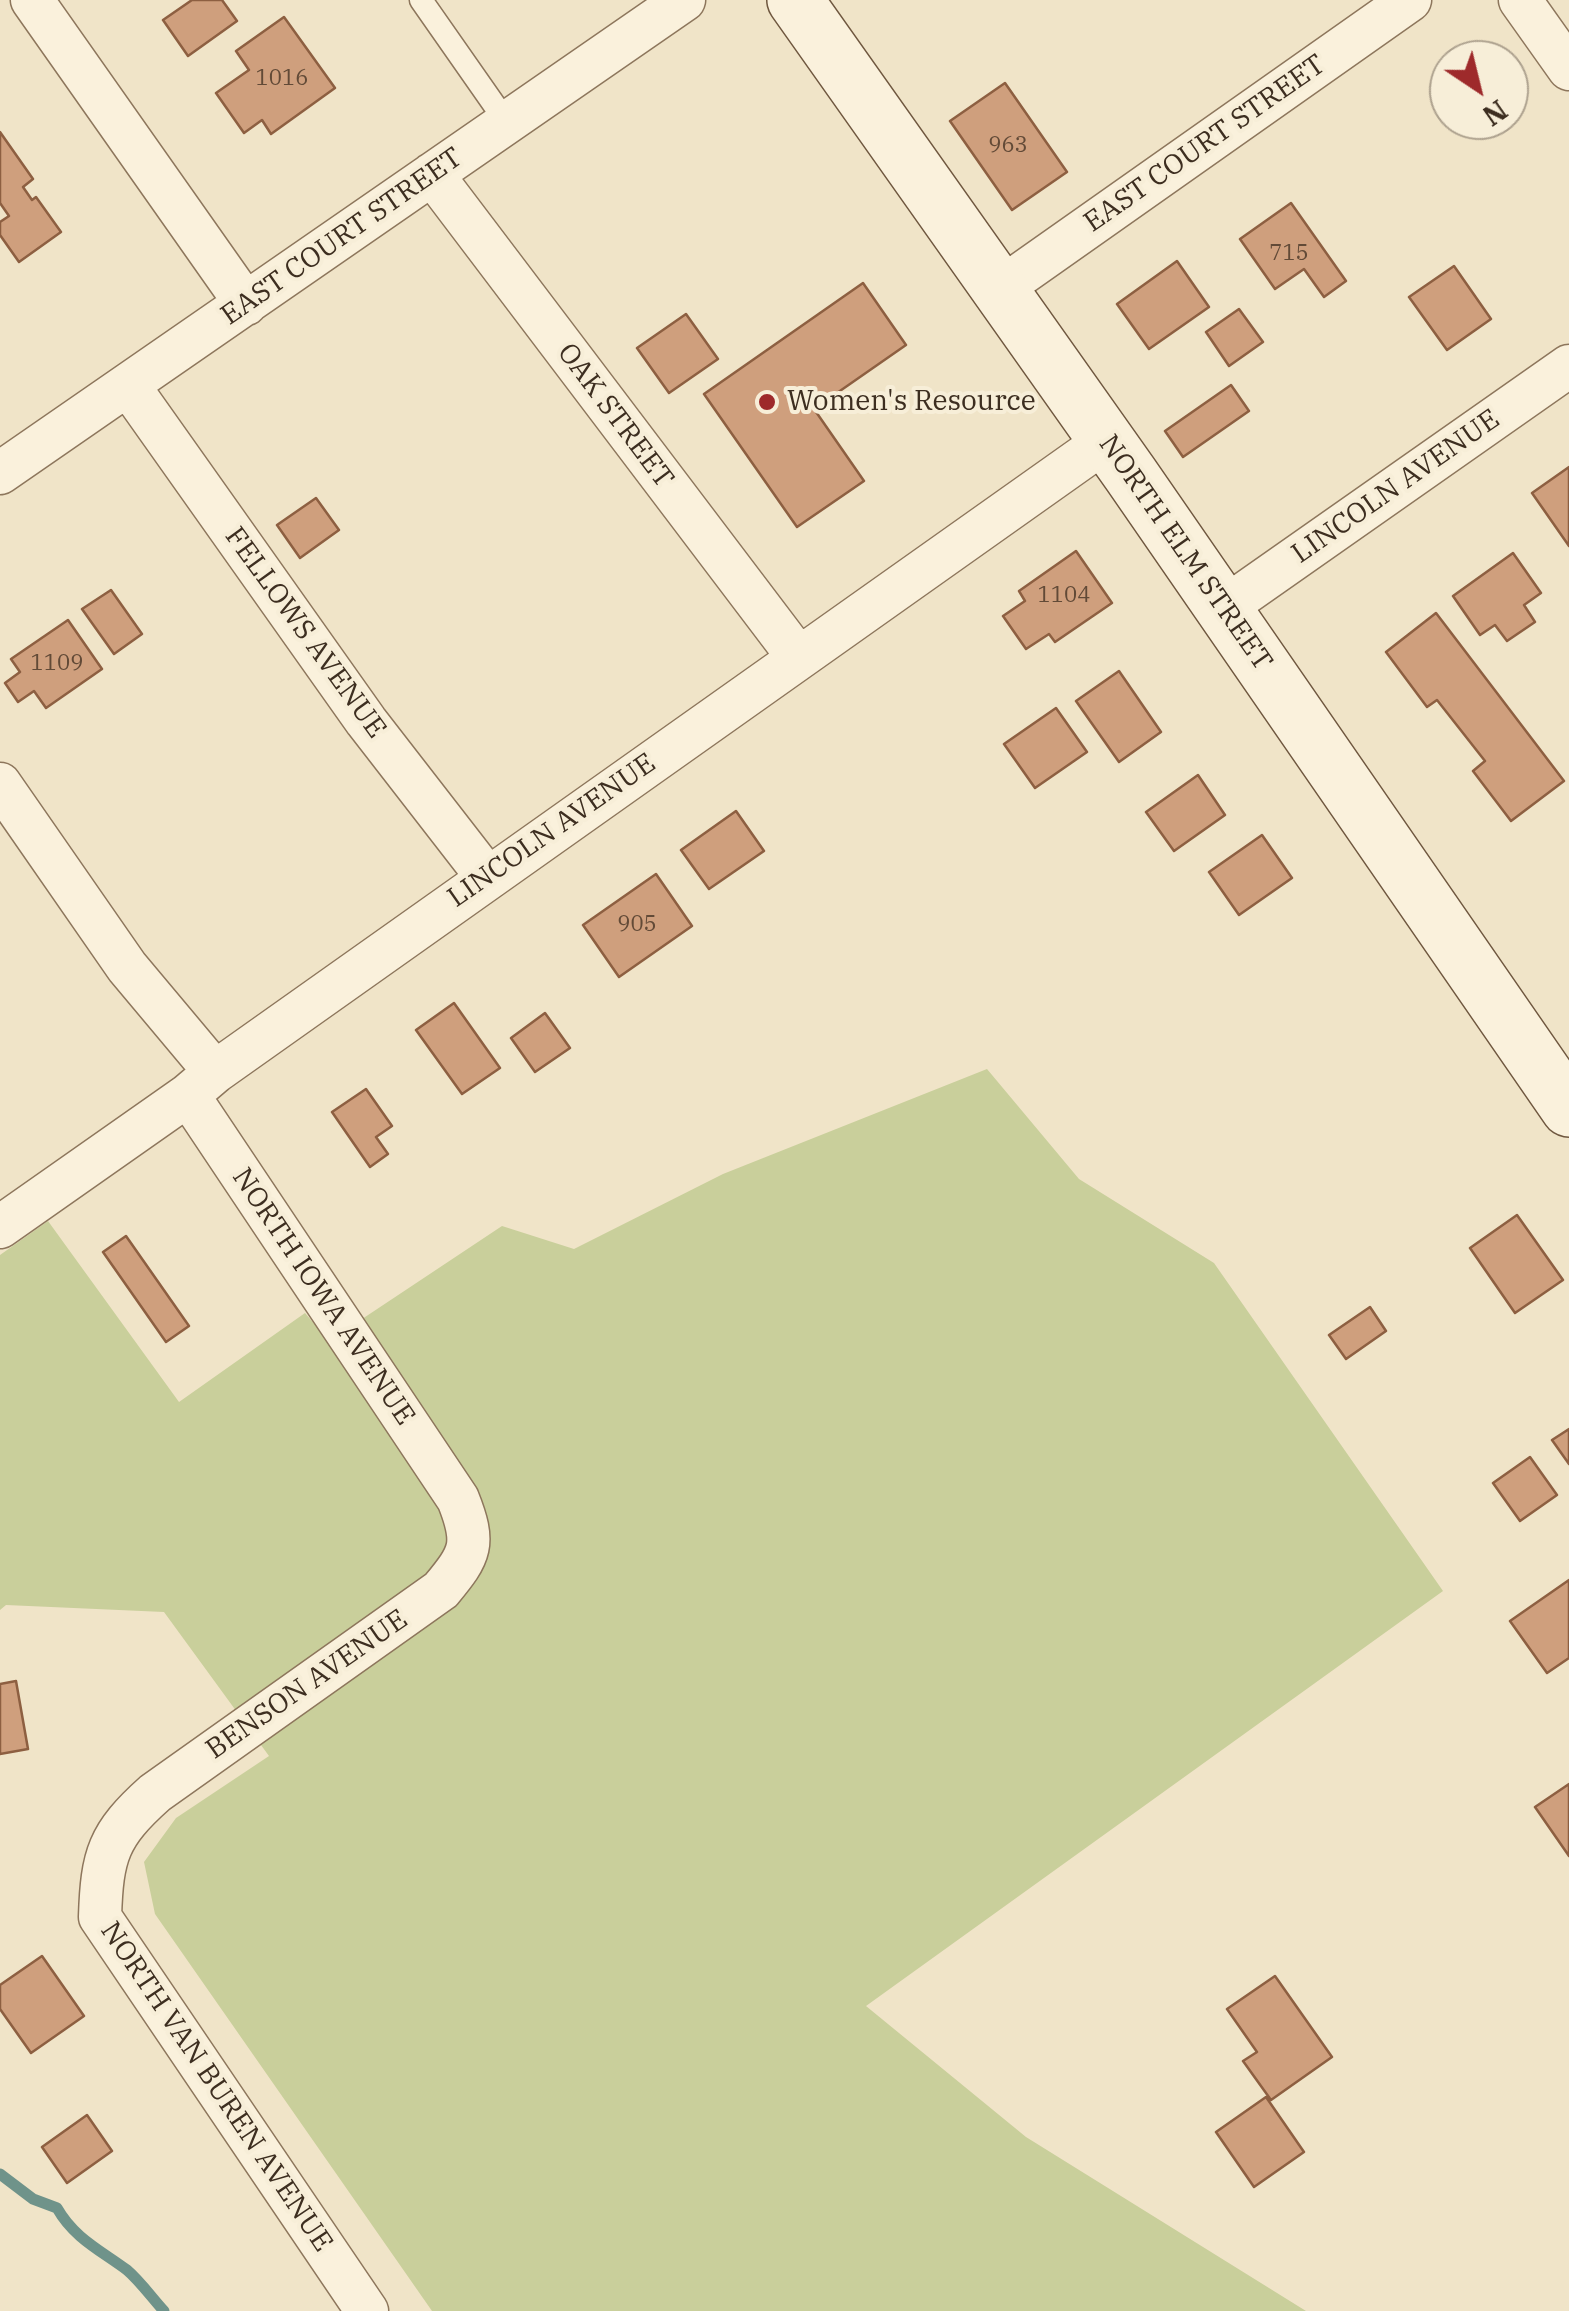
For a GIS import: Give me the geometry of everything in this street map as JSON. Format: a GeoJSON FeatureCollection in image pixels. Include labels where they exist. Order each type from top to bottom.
{"type":"FeatureCollection","features":[{"type":"Feature","properties":{"kind":"main road","name":"NORTH ELM STREET"},"geometry":{"type":"LineString","coordinates":[[795,0],[1224,608],[1569,1109]]}},
{"type":"Feature","properties":{"kind":"street"},"geometry":{"type":"LineString","coordinates":[[32,0],[246,304]]}},
{"type":"Feature","properties":{"kind":"street","name":"EAST COURT STREET"},"geometry":{"type":"LineString","coordinates":[[0,473],[684,0]]}},
{"type":"Feature","properties":{"kind":"street","name":"EAST COURT STREET"},"geometry":{"type":"LineString","coordinates":[[1000,289],[1410,0]]}},
{"type":"Feature","properties":{"kind":"street"},"geometry":{"type":"LineString","coordinates":[[1520,0],[1569,69]]}},
{"type":"Feature","properties":{"kind":"street","name":"OAK STREET"},"geometry":{"type":"LineString","coordinates":[[432,174],[798,657]]}},
{"type":"Feature","properties":{"kind":"street","name":"LINCOLN AVENUE"},"geometry":{"type":"LineString","coordinates":[[1224,608],[1569,366]]}},
{"type":"Feature","properties":{"kind":"street","name":"FELLOWS AVENUE"},"geometry":{"type":"LineString","coordinates":[[128,385],[366,721],[487,877]]}},
{"type":"Feature","properties":{"kind":"street","name":"LINCOLN AVENUE"},"geometry":{"type":"LineString","coordinates":[[0,1227],[1106,440]]}},
{"type":"Feature","properties":{"kind":"street","name":"NORTH IOWA AVENUE"},"geometry":{"type":"LineString","coordinates":[[0,784],[127,966],[202,1083],[458,1499]]}},
{"type":"Feature","properties":{"kind":"street","name":"BENSON AVENUE"},"geometry":{"type":"LineString","coordinates":[[106,1853],[126,1819],[155,1793],[441,1590],[464,1562],[470,1530],[458,1499]]}},
{"type":"Feature","properties":{"kind":"street","name":"NORTH VAN BUREN AVENUE"},"geometry":{"type":"LineString","coordinates":[[106,1853],[100,1917],[366,2311]]}},
{"type":"Feature","properties":{"kind":"lane"},"geometry":{"type":"LineString","coordinates":[[421,0],[506,123]]}},
{"type":"Feature","properties":{"kind":"green space"},"geometry":{"type":"Polygon","coordinates":[[[987,1069],[1079,1179],[1214,1263],[1443,1591],[866,2006],[1026,2137],[1306,2311],[432,2311],[155,1914],[144,1862],[176,1818],[269,1756],[164,1612],[6,1605],[0,1610],[0,1255],[48,1221],[179,1402],[305,1313],[329,1341],[502,1226],[574,1249],[723,1174],[987,1069]]]}},
{"type":"Feature","properties":{"kind":"building"},"geometry":{"type":"Polygon","coordinates":[[[192,0],[222,0],[237,21],[188,56],[163,20],[192,0]]]}},
{"type":"Feature","properties":{"kind":"building"},"geometry":{"type":"Polygon","coordinates":[[[284,17],[335,88],[271,134],[262,120],[244,133],[216,93],[249,70],[236,51],[284,17]]]}},
{"type":"Feature","properties":{"kind":"building"},"geometry":{"type":"Polygon","coordinates":[[[1005,83],[1067,172],[1012,210],[950,121],[1005,83]]]}},
{"type":"Feature","properties":{"kind":"building"},"geometry":{"type":"Polygon","coordinates":[[[0,132],[33,179],[23,187],[32,200],[36,197],[61,232],[19,262],[0,235],[0,222],[9,216],[0,203],[0,132]]]}},
{"type":"Feature","properties":{"kind":"building"},"geometry":{"type":"Polygon","coordinates":[[[1291,203],[1346,281],[1324,297],[1304,269],[1275,289],[1240,239],[1291,203]]]}},
{"type":"Feature","properties":{"kind":"building"},"geometry":{"type":"Polygon","coordinates":[[[1177,261],[1209,307],[1149,349],[1117,304],[1177,261]]]}},
{"type":"Feature","properties":{"kind":"building"},"geometry":{"type":"Polygon","coordinates":[[[1454,266],[1491,319],[1447,350],[1409,297],[1454,266]]]}},
{"type":"Feature","properties":{"kind":"building","name":"Women's Resource"},"geometry":{"type":"Polygon","coordinates":[[[863,283],[906,345],[814,409],[864,481],[797,527],[704,394],[863,283]]]}},
{"type":"Feature","properties":{"kind":"building"},"geometry":{"type":"Polygon","coordinates":[[[1239,309],[1263,342],[1229,366],[1206,332],[1239,309]]]}},
{"type":"Feature","properties":{"kind":"building"},"geometry":{"type":"Polygon","coordinates":[[[686,314],[718,359],[669,393],[637,348],[686,314]]]}},
{"type":"Feature","properties":{"kind":"building"},"geometry":{"type":"Polygon","coordinates":[[[1231,385],[1249,411],[1183,457],[1165,431],[1231,385]]]}},
{"type":"Feature","properties":{"kind":"building"},"geometry":{"type":"Polygon","coordinates":[[[1569,467],[1569,546],[1532,493],[1569,467]]]}},
{"type":"Feature","properties":{"kind":"building"},"geometry":{"type":"Polygon","coordinates":[[[316,498],[339,530],[300,558],[277,525],[316,498]]]}},
{"type":"Feature","properties":{"kind":"building"},"geometry":{"type":"Polygon","coordinates":[[[1076,551],[1112,603],[1055,642],[1049,634],[1026,649],[1003,616],[1025,601],[1019,591],[1076,551]]]}},
{"type":"Feature","properties":{"kind":"building"},"geometry":{"type":"Polygon","coordinates":[[[1513,553],[1541,593],[1524,605],[1535,622],[1507,641],[1495,625],[1480,635],[1453,596],[1513,553]]]}},
{"type":"Feature","properties":{"kind":"building"},"geometry":{"type":"Polygon","coordinates":[[[111,590],[142,634],[114,654],[82,609],[111,590]]]}},
{"type":"Feature","properties":{"kind":"building"},"geometry":{"type":"Polygon","coordinates":[[[1436,613],[1564,781],[1511,821],[1473,771],[1485,761],[1437,700],[1427,707],[1386,652],[1436,613]]]}},
{"type":"Feature","properties":{"kind":"building"},"geometry":{"type":"Polygon","coordinates":[[[68,620],[102,669],[46,708],[34,691],[18,702],[5,683],[20,672],[11,659],[68,620]]]}},
{"type":"Feature","properties":{"kind":"building"},"geometry":{"type":"Polygon","coordinates":[[[1119,671],[1161,732],[1119,762],[1076,701],[1119,671]]]}},
{"type":"Feature","properties":{"kind":"building"},"geometry":{"type":"Polygon","coordinates":[[[1056,708],[1087,752],[1035,788],[1004,744],[1056,708]]]}},
{"type":"Feature","properties":{"kind":"building"},"geometry":{"type":"Polygon","coordinates":[[[1198,775],[1225,815],[1174,851],[1146,812],[1198,775]]]}},
{"type":"Feature","properties":{"kind":"building"},"geometry":{"type":"Polygon","coordinates":[[[736,811],[764,851],[709,889],[681,850],[736,811]]]}},
{"type":"Feature","properties":{"kind":"building"},"geometry":{"type":"Polygon","coordinates":[[[1262,835],[1292,878],[1239,915],[1209,872],[1262,835]]]}},
{"type":"Feature","properties":{"kind":"building"},"geometry":{"type":"Polygon","coordinates":[[[656,874],[692,926],[619,977],[583,925],[656,874]]]}},
{"type":"Feature","properties":{"kind":"building"},"geometry":{"type":"Polygon","coordinates":[[[454,1003],[500,1068],[462,1094],[416,1030],[454,1003]]]}},
{"type":"Feature","properties":{"kind":"building"},"geometry":{"type":"Polygon","coordinates":[[[545,1013],[570,1048],[535,1072],[511,1038],[545,1013]]]}},
{"type":"Feature","properties":{"kind":"building"},"geometry":{"type":"Polygon","coordinates":[[[366,1089],[392,1126],[376,1137],[388,1154],[370,1167],[332,1112],[366,1089]]]}},
{"type":"Feature","properties":{"kind":"building"},"geometry":{"type":"Polygon","coordinates":[[[1517,1215],[1563,1280],[1515,1313],[1470,1248],[1517,1215]]]}},
{"type":"Feature","properties":{"kind":"building"},"geometry":{"type":"Polygon","coordinates":[[[126,1236],[189,1326],[166,1342],[103,1252],[126,1236]]]}},
{"type":"Feature","properties":{"kind":"building"},"geometry":{"type":"Polygon","coordinates":[[[1370,1307],[1386,1331],[1346,1359],[1329,1335],[1370,1307]]]}},
{"type":"Feature","properties":{"kind":"building"},"geometry":{"type":"Polygon","coordinates":[[[1569,1429],[1569,1464],[1552,1440],[1569,1429]]]}},
{"type":"Feature","properties":{"kind":"building"},"geometry":{"type":"Polygon","coordinates":[[[1530,1457],[1557,1495],[1520,1521],[1493,1483],[1530,1457]]]}},
{"type":"Feature","properties":{"kind":"building"},"geometry":{"type":"Polygon","coordinates":[[[1569,1580],[1569,1658],[1547,1673],[1510,1621],[1569,1580]]]}},
{"type":"Feature","properties":{"kind":"building"},"geometry":{"type":"Polygon","coordinates":[[[16,1681],[28,1749],[0,1754],[0,1684],[16,1681]]]}},
{"type":"Feature","properties":{"kind":"building"},"geometry":{"type":"Polygon","coordinates":[[[1569,1784],[1569,1856],[1535,1807],[1569,1784]]]}},
{"type":"Feature","properties":{"kind":"building"},"geometry":{"type":"Polygon","coordinates":[[[42,1956],[84,2016],[31,2053],[0,2009],[0,1985],[42,1956]]]}},
{"type":"Feature","properties":{"kind":"building"},"geometry":{"type":"Polygon","coordinates":[[[1275,1976],[1332,2057],[1271,2100],[1243,2061],[1257,2052],[1227,2009],[1275,1976]]]}},
{"type":"Feature","properties":{"kind":"building"},"geometry":{"type":"Polygon","coordinates":[[[1266,2097],[1304,2152],[1254,2187],[1216,2132],[1266,2097]]]}},
{"type":"Feature","properties":{"kind":"building"},"geometry":{"type":"Polygon","coordinates":[[[87,2115],[112,2151],[67,2183],[42,2147],[87,2115]]]}},
{"type":"Feature","properties":{"kind":"waterway"},"geometry":{"type":"LineString","coordinates":[[0,2174],[33,2199],[57,2208],[80,2236],[127,2270],[164,2311]]}},
{"type":"Feature","properties":{"kind":"place","name":"Women's Resource"},"geometry":{"type":"Point","coordinates":[767,402]}}]}
